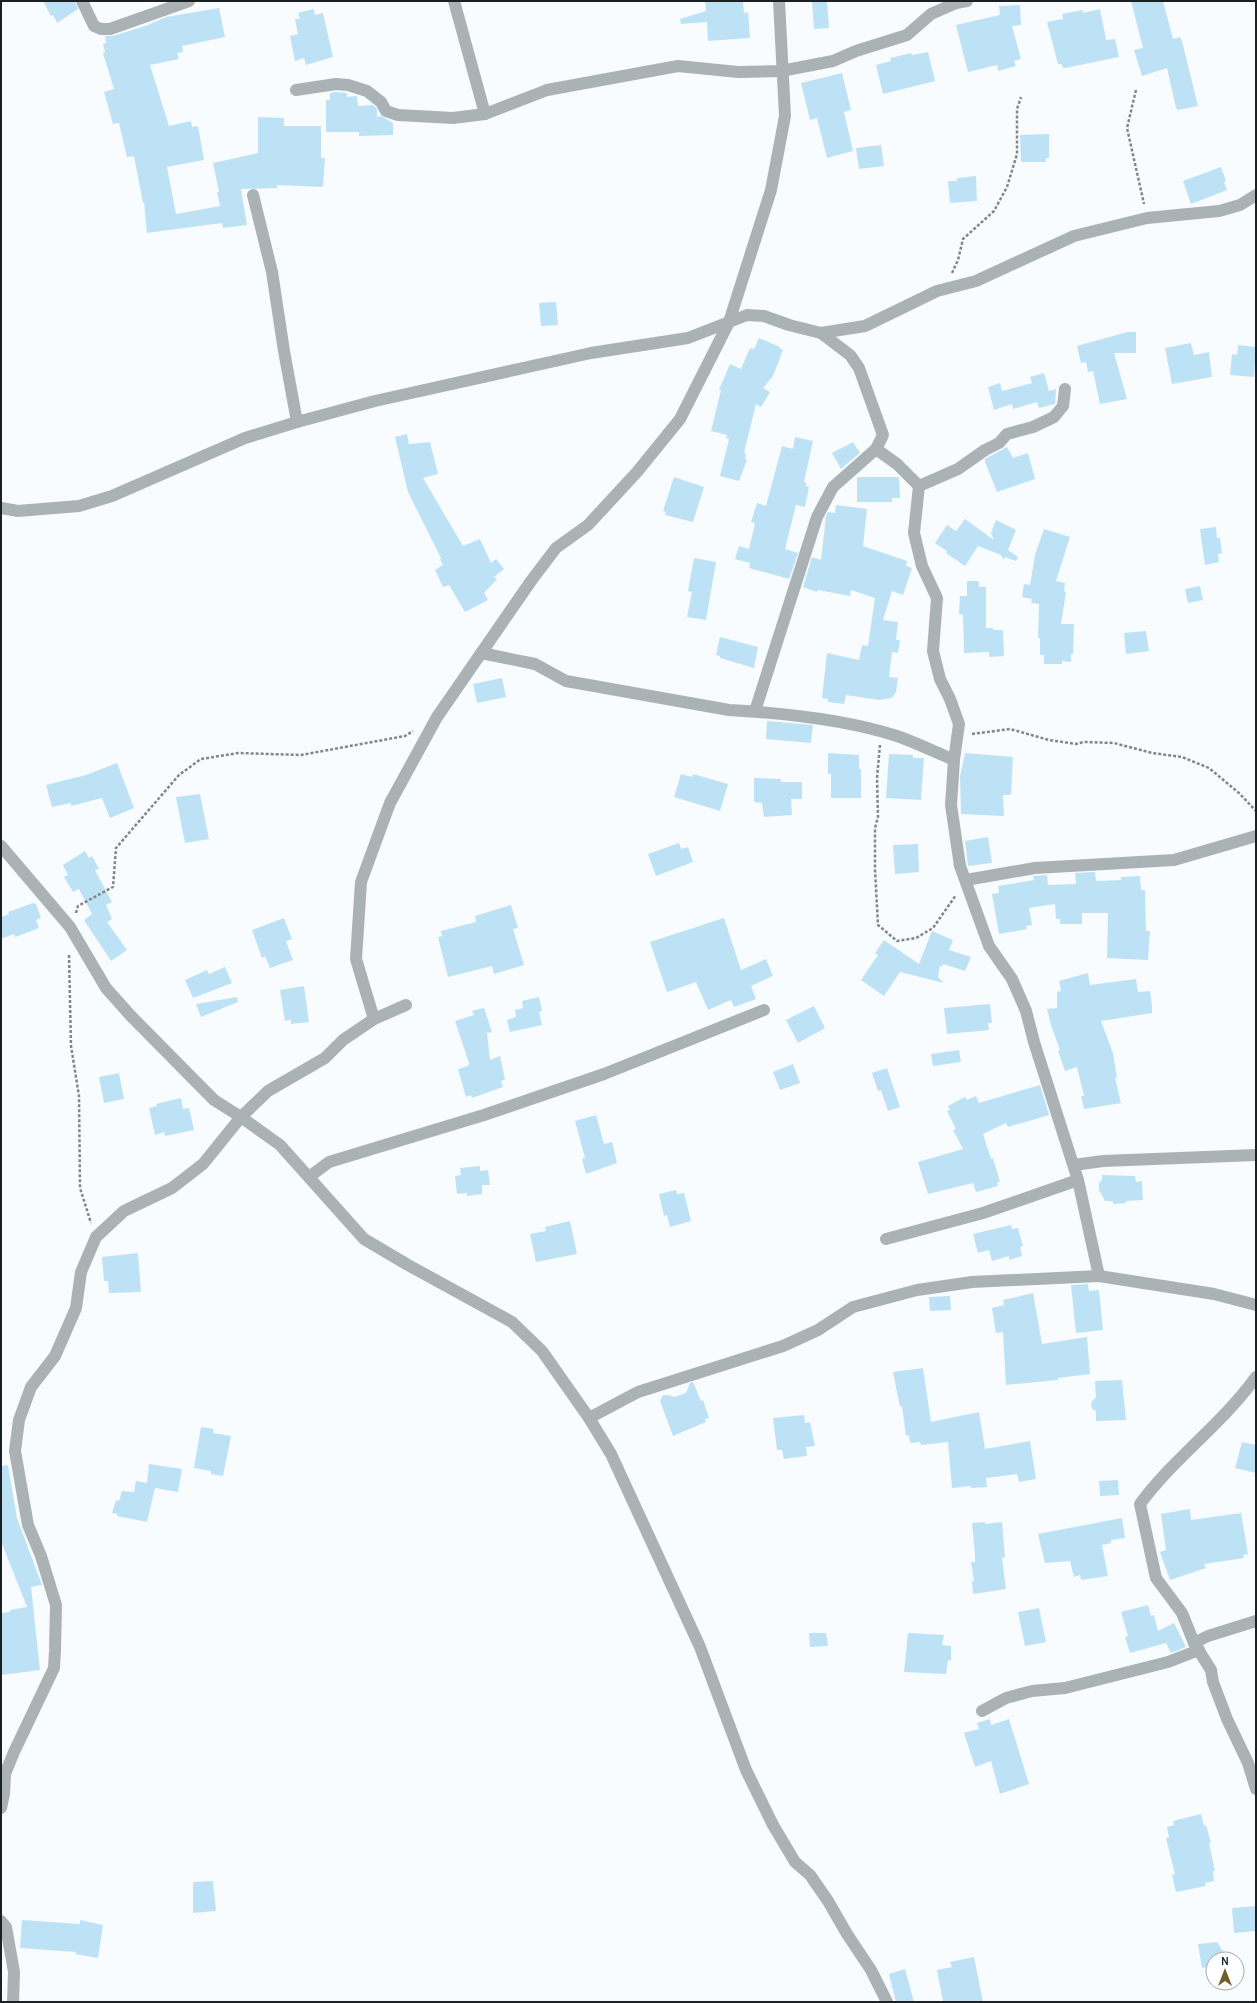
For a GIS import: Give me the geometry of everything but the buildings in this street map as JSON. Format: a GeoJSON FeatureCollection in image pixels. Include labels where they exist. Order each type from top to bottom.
{"type":"FeatureCollection","features":[{"type":"Feature","properties":{"kind":"street"},"geometry":{"type":"LineString","coordinates":[[82,1],[94,26],[101,29],[110,28],[189,1]]}},
{"type":"Feature","properties":{"kind":"street"},"geometry":{"type":"LineString","coordinates":[[454,1],[485,114]]}},
{"type":"Feature","properties":{"kind":"street"},"geometry":{"type":"LineString","coordinates":[[374,1019],[356,958],[361,882],[390,804],[437,717],[556,548],[588,525],[637,472],[680,419],[729,322],[771,190],[785,116],[781,71],[779,1]]}},
{"type":"Feature","properties":{"kind":"street"},"geometry":{"type":"LineString","coordinates":[[296,90],[336,84],[348,85],[367,91],[381,102],[386,111],[398,115],[453,118],[485,114],[548,90],[678,66],[738,72],[781,71],[834,61],[856,51],[907,35],[932,14],[956,3],[967,1]]}},
{"type":"Feature","properties":{"kind":"street"},"geometry":{"type":"LineString","coordinates":[[254,195],[272,272],[297,422]]}},
{"type":"Feature","properties":{"kind":"street"},"geometry":{"type":"LineString","coordinates":[[1,508],[18,511],[79,506],[112,496],[245,438],[297,422],[375,401],[591,353],[688,338],[747,315],[764,316],[789,325],[821,333],[866,326],[901,307],[943,289],[976,281],[1074,236],[1147,218],[1218,211],[1240,206],[1256,195]]}},
{"type":"Feature","properties":{"kind":"street"},"geometry":{"type":"LineString","coordinates":[[755,711],[817,517],[833,487],[876,449],[883,435],[859,368],[850,355],[821,333]]}},
{"type":"Feature","properties":{"kind":"street"},"geometry":{"type":"LineString","coordinates":[[919,486],[958,469],[985,450],[999,443],[1007,434],[1033,427],[1054,416],[1063,406],[1065,388]]}},
{"type":"Feature","properties":{"kind":"street"},"geometry":{"type":"LineString","coordinates":[[876,449],[897,464],[919,486]]}},
{"type":"Feature","properties":{"kind":"street"},"geometry":{"type":"LineString","coordinates":[[919,486],[914,533],[922,566],[936,598],[933,651],[940,679],[950,699],[959,724],[954,760],[951,805],[960,866],[989,946],[1012,979],[1026,1011],[1034,1042],[1074,1165],[1099,1276]]}},
{"type":"Feature","properties":{"kind":"street"},"geometry":{"type":"LineString","coordinates":[[481,653],[535,664],[566,681],[729,710],[755,711],[848,724],[897,736],[954,760]]}},
{"type":"Feature","properties":{"kind":"street"},"geometry":{"type":"LineString","coordinates":[[966,880],[1035,868],[1174,860],[1256,836]]}},
{"type":"Feature","properties":{"kind":"street"},"geometry":{"type":"LineString","coordinates":[[1,846],[70,927],[106,988],[214,1100],[280,1145],[364,1239],[512,1322],[542,1350],[589,1418],[611,1454],[700,1647],[746,1770],[773,1826],[795,1862],[810,1875],[828,1901],[847,1934],[871,1970],[887,2002]]}},
{"type":"Feature","properties":{"kind":"street"},"geometry":{"type":"LineString","coordinates":[[1,1808],[4,1794],[5,1774],[54,1668],[55,1651],[56,1605],[41,1556],[28,1525],[15,1451],[19,1420],[31,1387],[55,1356],[76,1308],[81,1272],[96,1237],[124,1211],[172,1188],[203,1164],[241,1117],[268,1091],[325,1058],[343,1040],[374,1019],[406,1006]]}},
{"type":"Feature","properties":{"kind":"street"},"geometry":{"type":"LineString","coordinates":[[309,1176],[329,1162],[484,1115],[604,1074],[764,1010]]}},
{"type":"Feature","properties":{"kind":"street"},"geometry":{"type":"LineString","coordinates":[[1074,1165],[1103,1160],[1256,1155]]}},
{"type":"Feature","properties":{"kind":"street"},"geometry":{"type":"LineString","coordinates":[[886,1240],[983,1213],[1078,1180]]}},
{"type":"Feature","properties":{"kind":"street"},"geometry":{"type":"LineString","coordinates":[[589,1418],[638,1392],[783,1346],[818,1330],[853,1307],[917,1290],[972,1282],[1099,1276],[1214,1294],[1256,1305]]}},
{"type":"Feature","properties":{"kind":"street"},"geometry":{"type":"LineString","coordinates":[[1256,1377],[1210,1431],[1156,1483],[1140,1504],[1156,1578],[1182,1613],[1196,1647],[1211,1670],[1213,1682],[1226,1719],[1248,1763],[1256,1789]]}},
{"type":"Feature","properties":{"kind":"street"},"geometry":{"type":"LineString","coordinates":[[982,1711],[1006,1698],[1032,1691],[1065,1688],[1168,1662],[1196,1647],[1208,1636],[1256,1621]]}},
{"type":"Feature","properties":{"kind":"street"},"geometry":{"type":"LineString","coordinates":[[1,1921],[6,1927],[14,1972],[13,2002]]}},
{"type":"Feature","properties":{"kind":"path"},"geometry":{"type":"LineString","coordinates":[[1136,90],[1128,128],[1147,218]]}},
{"type":"Feature","properties":{"kind":"path"},"geometry":{"type":"LineString","coordinates":[[943,289],[958,260],[963,239],[994,211],[1007,187],[1017,154],[1017,109],[1021,97]]}},
{"type":"Feature","properties":{"kind":"path"},"geometry":{"type":"LineString","coordinates":[[96,1237],[80,1188],[79,1096],[70,1046],[70,927],[78,906],[113,887],[116,848],[179,775],[201,759],[238,753],[301,755],[405,736],[437,717]]}},
{"type":"Feature","properties":{"kind":"path"},"geometry":{"type":"LineString","coordinates":[[958,734],[982,734],[1010,729],[1049,740],[1076,744],[1084,742],[1114,743],[1152,753],[1182,757],[1209,768],[1239,793],[1256,810]]}},
{"type":"Feature","properties":{"kind":"path"},"geometry":{"type":"LineString","coordinates":[[882,733],[877,771],[878,817],[875,841],[878,925],[897,941],[916,938],[933,928],[966,880]]}}]}
